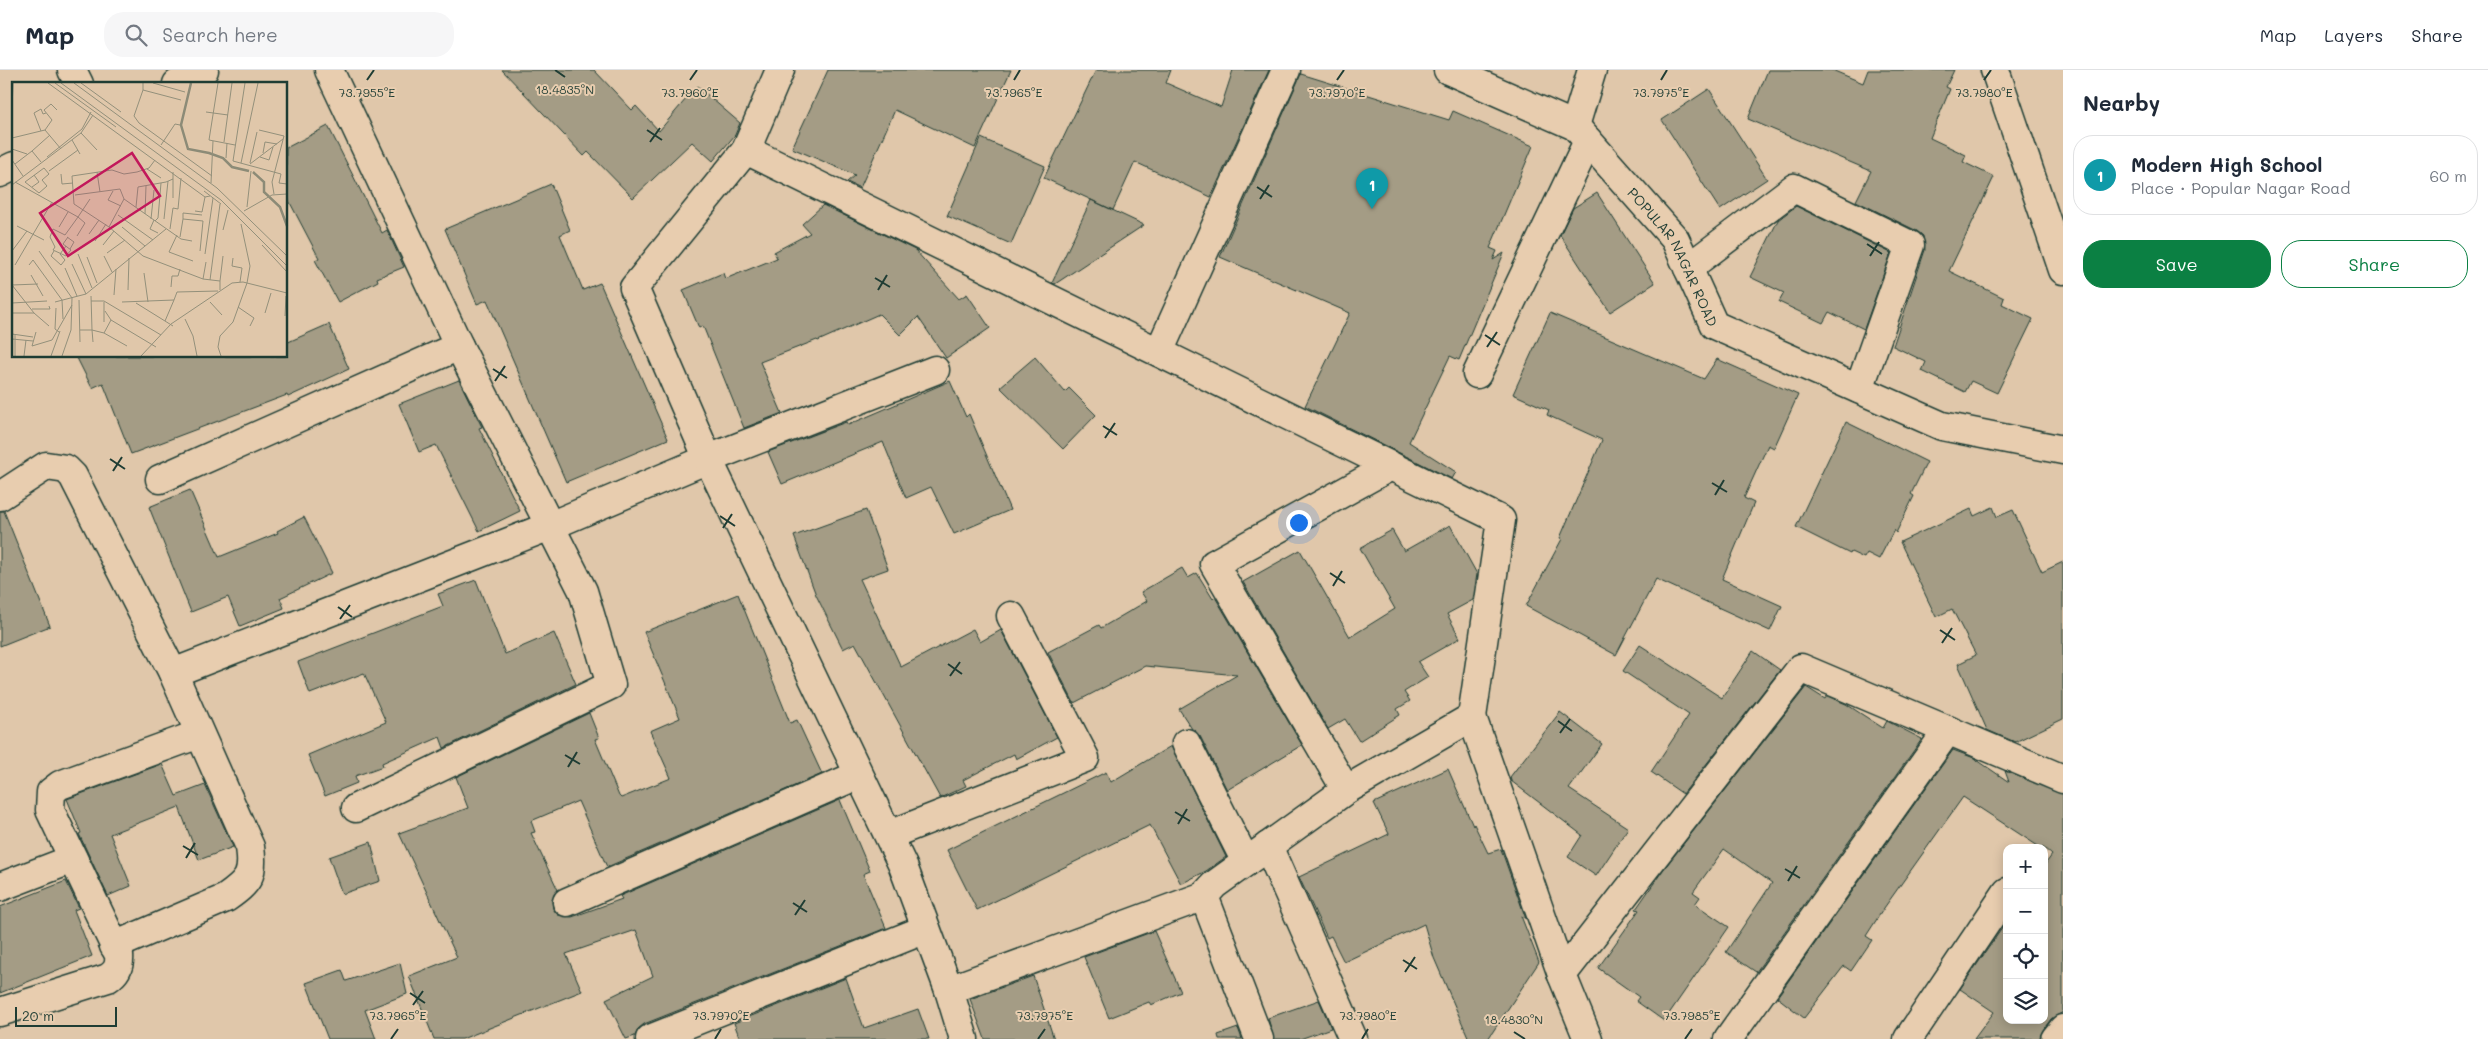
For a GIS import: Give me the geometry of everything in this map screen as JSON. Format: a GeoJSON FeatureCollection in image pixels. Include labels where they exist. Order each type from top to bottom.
{"type":"FeatureCollection","features":[{"type":"Feature","properties":{"kind":"street"},"geometry":{"type":"LineString","coordinates":[[72,70],[78,82]]}},
{"type":"Feature","properties":{"kind":"street"},"geometry":{"type":"LineString","coordinates":[[181,82],[204,70]]}},
{"type":"Feature","properties":{"kind":"street"},"geometry":{"type":"LineString","coordinates":[[329,70],[459,346],[583,591],[611,685],[356,808]]}},
{"type":"Feature","properties":{"kind":"street"},"geometry":{"type":"LineString","coordinates":[[780,70],[746,150],[634,288],[708,459],[858,775],[889,835],[949,990],[964,1039]]}},
{"type":"Feature","properties":{"kind":"street"},"geometry":{"type":"LineString","coordinates":[[1159,352],[1286,70]]}},
{"type":"Feature","properties":{"kind":"street","name":"POPULAR NAGAR ROAD"},"geometry":{"type":"LineString","coordinates":[[1448,70],[1581,133],[1675,239],[1714,325],[1942,426],[2063,450]]}},
{"type":"Feature","properties":{"kind":"street"},"geometry":{"type":"LineString","coordinates":[[1477,374],[1581,133],[1592,70]]}},
{"type":"Feature","properties":{"kind":"street"},"geometry":{"type":"LineString","coordinates":[[1995,70],[2063,270]]}},
{"type":"Feature","properties":{"kind":"street"},"geometry":{"type":"LineString","coordinates":[[746,150],[1501,520],[1472,717],[1562,975],[1588,1039]]}},
{"type":"Feature","properties":{"kind":"street"},"geometry":{"type":"LineString","coordinates":[[0,173],[12,167]]}},
{"type":"Feature","properties":{"kind":"street"},"geometry":{"type":"LineString","coordinates":[[1688,268],[1794,188],[1910,245],[1859,389]]}},
{"type":"Feature","properties":{"kind":"street"},"geometry":{"type":"LineString","coordinates":[[160,479],[459,346]]}},
{"type":"Feature","properties":{"kind":"street"},"geometry":{"type":"LineString","coordinates":[[173,673],[550,526],[708,459],[935,370]]}},
{"type":"Feature","properties":{"kind":"street"},"geometry":{"type":"LineString","coordinates":[[0,496],[46,466],[66,469],[73,476],[173,673],[250,847],[250,875],[241,888],[226,898],[114,946]]}},
{"type":"Feature","properties":{"kind":"street"},"geometry":{"type":"LineString","coordinates":[[1346,790],[1214,564],[1391,466]]}},
{"type":"Feature","properties":{"kind":"street"},"geometry":{"type":"LineString","coordinates":[[889,835],[1085,758],[1011,616]]}},
{"type":"Feature","properties":{"kind":"street"},"geometry":{"type":"LineString","coordinates":[[1562,975],[1801,668],[2063,779]]}},
{"type":"Feature","properties":{"kind":"street"},"geometry":{"type":"LineString","coordinates":[[949,990],[1204,896],[1214,885],[1346,790],[1472,717]]}},
{"type":"Feature","properties":{"kind":"street"},"geometry":{"type":"LineString","coordinates":[[1728,1039],[1948,730]]}},
{"type":"Feature","properties":{"kind":"street"},"geometry":{"type":"LineString","coordinates":[[0,1012],[108,978],[120,964],[119,955],[50,810],[51,792],[60,785],[200,734]]}},
{"type":"Feature","properties":{"kind":"street"},"geometry":{"type":"LineString","coordinates":[[1186,743],[1246,862]]}},
{"type":"Feature","properties":{"kind":"street"},"geometry":{"type":"LineString","coordinates":[[567,902],[858,775]]}},
{"type":"Feature","properties":{"kind":"street"},"geometry":{"type":"LineString","coordinates":[[1268,846],[1352,1039]]}},
{"type":"Feature","properties":{"kind":"street"},"geometry":{"type":"LineString","coordinates":[[0,887],[73,859]]}},
{"type":"Feature","properties":{"kind":"street"},"geometry":{"type":"LineString","coordinates":[[1204,896],[1259,1039]]}},
{"type":"Feature","properties":{"kind":"street"},"geometry":{"type":"LineString","coordinates":[[1908,1039],[2003,898]]}},
{"type":"Feature","properties":{"kind":"street"},"geometry":{"type":"LineString","coordinates":[[650,1039],[926,929]]}},
{"type":"Feature","properties":{"kind":"street"},"geometry":{"type":"LineString","coordinates":[[2055,1039],[2063,1029]]}},
{"type":"Feature","properties":{"kind":"building"},"geometry":{"type":"Polygon","coordinates":[[[502,70],[594,70],[632,110],[636,106],[659,131],[697,86],[740,123],[735,135],[713,161],[692,142],[633,198],[588,152],[584,156],[502,70]]]}},
{"type":"Feature","properties":{"kind":"building"},"geometry":{"type":"Polygon","coordinates":[[[828,70],[1011,70],[975,148],[895,110],[860,188],[847,182],[855,175],[792,148],[828,70]]]}},
{"type":"Feature","properties":{"kind":"building"},"geometry":{"type":"Polygon","coordinates":[[[1096,70],[1171,70],[1166,83],[1221,107],[1233,70],[1269,70],[1211,197],[1135,162],[1113,210],[1044,178],[1096,70]]]}},
{"type":"Feature","properties":{"kind":"building"},"geometry":{"type":"Polygon","coordinates":[[[1768,70],[1832,70],[1863,83],[1868,70],[1954,70],[1946,87],[1950,89],[1930,138],[1966,155],[1963,162],[1994,177],[1949,271],[2004,298],[2002,304],[2033,319],[1997,393],[1971,381],[1965,392],[1922,371],[1926,362],[1893,346],[1925,250],[1923,236],[1917,231],[1856,201],[1871,171],[1748,119],[1768,70]]]}},
{"type":"Feature","properties":{"kind":"building"},"geometry":{"type":"Polygon","coordinates":[[[1301,74],[1449,120],[1453,111],[1533,146],[1490,248],[1497,251],[1493,260],[1504,253],[1459,360],[1450,356],[1409,442],[1456,472],[1452,479],[1305,406],[1350,313],[1220,257],[1301,74]]]}},
{"type":"Feature","properties":{"kind":"building"},"geometry":{"type":"Polygon","coordinates":[[[1709,89],[1767,179],[1720,210],[1662,120],[1709,89]]]}},
{"type":"Feature","properties":{"kind":"building"},"geometry":{"type":"Polygon","coordinates":[[[328,126],[382,233],[387,230],[404,267],[377,278],[378,281],[338,302],[315,260],[319,258],[288,199],[288,147],[328,126]]]}},
{"type":"Feature","properties":{"kind":"building"},"geometry":{"type":"Polygon","coordinates":[[[981,138],[1045,166],[1011,244],[947,216],[981,138]]]}},
{"type":"Feature","properties":{"kind":"building"},"geometry":{"type":"Polygon","coordinates":[[[551,184],[570,230],[560,235],[583,290],[600,283],[668,439],[566,482],[487,300],[477,304],[445,229],[551,184]]]}},
{"type":"Feature","properties":{"kind":"building"},"geometry":{"type":"Polygon","coordinates":[[[1597,193],[1655,283],[1610,312],[1560,235],[1573,208],[1597,193]]]}},
{"type":"Feature","properties":{"kind":"building"},"geometry":{"type":"Polygon","coordinates":[[[1091,200],[1144,225],[1055,284],[1052,283],[1091,200]]]}},
{"type":"Feature","properties":{"kind":"building"},"geometry":{"type":"Polygon","coordinates":[[[823,205],[915,250],[959,299],[967,294],[990,328],[946,358],[918,317],[900,335],[879,314],[818,341],[760,362],[782,413],[744,428],[703,326],[699,328],[683,290],[723,273],[725,279],[777,258],[774,252],[810,233],[802,224],[823,205]]]}},
{"type":"Feature","properties":{"kind":"building"},"geometry":{"type":"Polygon","coordinates":[[[1796,206],[1891,253],[1864,329],[1829,312],[1823,323],[1779,302],[1784,293],[1750,277],[1778,220],[1796,206]]]}},
{"type":"Feature","properties":{"kind":"building"},"geometry":{"type":"Polygon","coordinates":[[[1550,313],[1704,379],[1717,359],[1798,395],[1774,448],[1768,445],[1744,498],[1754,503],[1722,579],[1782,606],[1770,631],[1656,579],[1616,655],[1526,606],[1562,539],[1560,538],[1602,440],[1547,415],[1549,410],[1513,394],[1550,313]]]}},
{"type":"Feature","properties":{"kind":"building"},"geometry":{"type":"Polygon","coordinates":[[[329,324],[349,369],[288,397],[287,395],[131,454],[103,383],[92,388],[77,358],[288,358],[288,342],[329,324]]]}},
{"type":"Feature","properties":{"kind":"building"},"geometry":{"type":"Polygon","coordinates":[[[1035,357],[1065,392],[1069,388],[1096,415],[1063,449],[1000,387],[1035,357]]]}},
{"type":"Feature","properties":{"kind":"building"},"geometry":{"type":"Polygon","coordinates":[[[459,380],[482,427],[479,428],[520,511],[479,531],[436,445],[419,452],[399,404],[459,380]]]}},
{"type":"Feature","properties":{"kind":"building"},"geometry":{"type":"Polygon","coordinates":[[[950,381],[966,417],[969,414],[1010,510],[954,534],[931,487],[906,498],[883,442],[782,484],[768,452],[846,422],[848,425],[950,381]]]}},
{"type":"Feature","properties":{"kind":"building"},"geometry":{"type":"Polygon","coordinates":[[[1846,422],[1927,462],[1911,494],[1914,496],[1896,533],[1894,530],[1879,559],[1867,553],[1864,558],[1851,552],[1850,554],[1796,527],[1846,422]]]}},
{"type":"Feature","properties":{"kind":"building"},"geometry":{"type":"Polygon","coordinates":[[[190,490],[219,557],[278,533],[277,531],[304,517],[332,573],[280,598],[284,608],[240,626],[228,597],[191,612],[149,507],[190,490]]]}},
{"type":"Feature","properties":{"kind":"building"},"geometry":{"type":"Polygon","coordinates":[[[1993,507],[1997,517],[2013,510],[2042,572],[2063,562],[2063,719],[2015,742],[1987,730],[1958,664],[1976,655],[1952,609],[1936,617],[1900,542],[1971,509],[1974,516],[1993,507]]]}},
{"type":"Feature","properties":{"kind":"building"},"geometry":{"type":"Polygon","coordinates":[[[866,510],[888,569],[860,579],[901,667],[973,629],[980,642],[1001,630],[1057,737],[1016,759],[1014,754],[963,780],[966,786],[940,798],[855,643],[843,649],[816,595],[794,536],[866,510]]]}},
{"type":"Feature","properties":{"kind":"building"},"geometry":{"type":"Polygon","coordinates":[[[0,511],[4,511],[50,626],[0,646],[0,511]]]}},
{"type":"Feature","properties":{"kind":"building"},"geometry":{"type":"Polygon","coordinates":[[[1450,525],[1477,574],[1473,600],[1447,614],[1460,638],[1418,662],[1428,677],[1404,692],[1410,701],[1397,709],[1400,715],[1359,741],[1345,719],[1328,729],[1243,582],[1300,550],[1350,637],[1395,609],[1360,548],[1392,530],[1404,551],[1450,525]]]}},
{"type":"Feature","properties":{"kind":"building"},"geometry":{"type":"Polygon","coordinates":[[[1182,568],[1188,578],[1197,573],[1213,599],[1215,597],[1302,745],[1227,790],[1200,736],[1192,729],[1179,709],[1237,675],[1145,666],[1074,703],[1048,652],[1099,625],[1101,628],[1147,601],[1141,592],[1182,568]]]}},
{"type":"Feature","properties":{"kind":"building"},"geometry":{"type":"Polygon","coordinates":[[[476,580],[505,654],[554,633],[576,684],[444,748],[440,737],[382,763],[383,766],[355,776],[357,783],[325,796],[308,755],[386,722],[364,673],[310,694],[298,662],[443,606],[438,594],[476,580]]]}},
{"type":"Feature","properties":{"kind":"building"},"geometry":{"type":"Polygon","coordinates":[[[738,594],[790,723],[797,720],[822,774],[607,867],[578,801],[531,821],[535,832],[531,833],[558,890],[552,900],[553,909],[558,915],[572,917],[622,899],[620,896],[840,800],[870,871],[863,874],[886,928],[644,1024],[638,1029],[635,1036],[626,1039],[606,999],[653,976],[636,930],[566,954],[582,991],[462,1039],[434,1039],[409,976],[457,957],[399,833],[468,808],[456,777],[589,713],[599,738],[595,739],[621,798],[671,778],[650,731],[680,718],[644,632],[738,594]]]}},
{"type":"Feature","properties":{"kind":"building"},"geometry":{"type":"Polygon","coordinates":[[[1640,645],[1722,698],[1753,651],[1780,670],[1683,794],[1651,772],[1689,715],[1623,671],[1640,645]]]}},
{"type":"Feature","properties":{"kind":"building"},"geometry":{"type":"Polygon","coordinates":[[[1806,687],[1825,699],[1827,696],[1846,704],[1883,728],[1887,721],[1922,739],[1756,972],[1726,952],[1772,883],[1724,849],[1693,892],[1700,897],[1695,904],[1729,927],[1664,1021],[1636,1001],[1639,997],[1598,968],[1639,910],[1636,909],[1663,870],[1806,687]]]}},
{"type":"Feature","properties":{"kind":"building"},"geometry":{"type":"Polygon","coordinates":[[[1560,712],[1602,744],[1569,789],[1628,828],[1596,876],[1568,857],[1582,835],[1511,781],[1510,777],[1560,712]]]}},
{"type":"Feature","properties":{"kind":"building"},"geometry":{"type":"Polygon","coordinates":[[[1171,746],[1226,857],[1206,871],[1181,884],[1150,825],[977,910],[947,850],[1106,772],[1111,782],[1171,746]]]}},
{"type":"Feature","properties":{"kind":"building"},"geometry":{"type":"Polygon","coordinates":[[[1953,750],[1974,758],[2009,782],[2005,771],[2063,794],[2063,1012],[2051,1019],[2048,1023],[2048,860],[2052,855],[2048,852],[2048,844],[2035,844],[1963,797],[1884,908],[1866,936],[1872,940],[1851,971],[1844,966],[1804,1018],[1777,997],[1953,750]]]}},
{"type":"Feature","properties":{"kind":"building"},"geometry":{"type":"Polygon","coordinates":[[[162,764],[176,796],[205,785],[233,847],[199,860],[179,807],[110,834],[131,886],[108,896],[79,834],[81,833],[67,799],[162,764]]]}},
{"type":"Feature","properties":{"kind":"building"},"geometry":{"type":"Polygon","coordinates":[[[1448,769],[1473,826],[1474,824],[1488,853],[1501,849],[1526,919],[1521,916],[1539,962],[1488,1039],[1469,1039],[1434,958],[1424,924],[1344,962],[1331,936],[1327,938],[1299,877],[1389,834],[1374,803],[1448,769]]]}},
{"type":"Feature","properties":{"kind":"building"},"geometry":{"type":"Polygon","coordinates":[[[371,842],[380,881],[342,894],[329,857],[371,842]]]}},
{"type":"Feature","properties":{"kind":"building"},"geometry":{"type":"Polygon","coordinates":[[[66,881],[79,908],[74,910],[92,956],[0,993],[0,907],[66,881]]]}},
{"type":"Feature","properties":{"kind":"building"},"geometry":{"type":"Polygon","coordinates":[[[2003,927],[2003,1024],[2047,1024],[2040,1039],[1974,1039],[1994,1012],[1960,989],[2003,927]]]}},
{"type":"Feature","properties":{"kind":"building"},"geometry":{"type":"Polygon","coordinates":[[[1154,931],[1181,992],[1151,1005],[1149,1002],[1109,1018],[1084,957],[1154,931]]]}},
{"type":"Feature","properties":{"kind":"building"},"geometry":{"type":"Polygon","coordinates":[[[400,963],[407,994],[365,1010],[376,1039],[328,1039],[306,983],[342,970],[346,981],[400,963]]]}},
{"type":"Feature","properties":{"kind":"building"},"geometry":{"type":"Polygon","coordinates":[[[1033,976],[1054,1039],[985,1039],[970,999],[1033,976]]]}},
{"type":"Feature","properties":{"kind":"building"},"geometry":{"type":"Polygon","coordinates":[[[846,978],[864,1028],[918,1009],[929,1039],[740,1039],[734,1023],[846,978]]]}},
{"type":"Feature","properties":{"kind":"building"},"geometry":{"type":"Polygon","coordinates":[[[1319,1000],[1331,1028],[1300,1039],[1274,1039],[1268,1018],[1319,1000]]]}},
{"type":"Feature","properties":{"kind":"building"},"geometry":{"type":"Polygon","coordinates":[[[1238,1028],[1242,1039],[1219,1039],[1218,1035],[1238,1028]]]}},
{"type":"Feature","properties":{"kind":"place","name":"Modern High School"},"geometry":{"type":"Point","coordinates":[1372,209]}}]}
